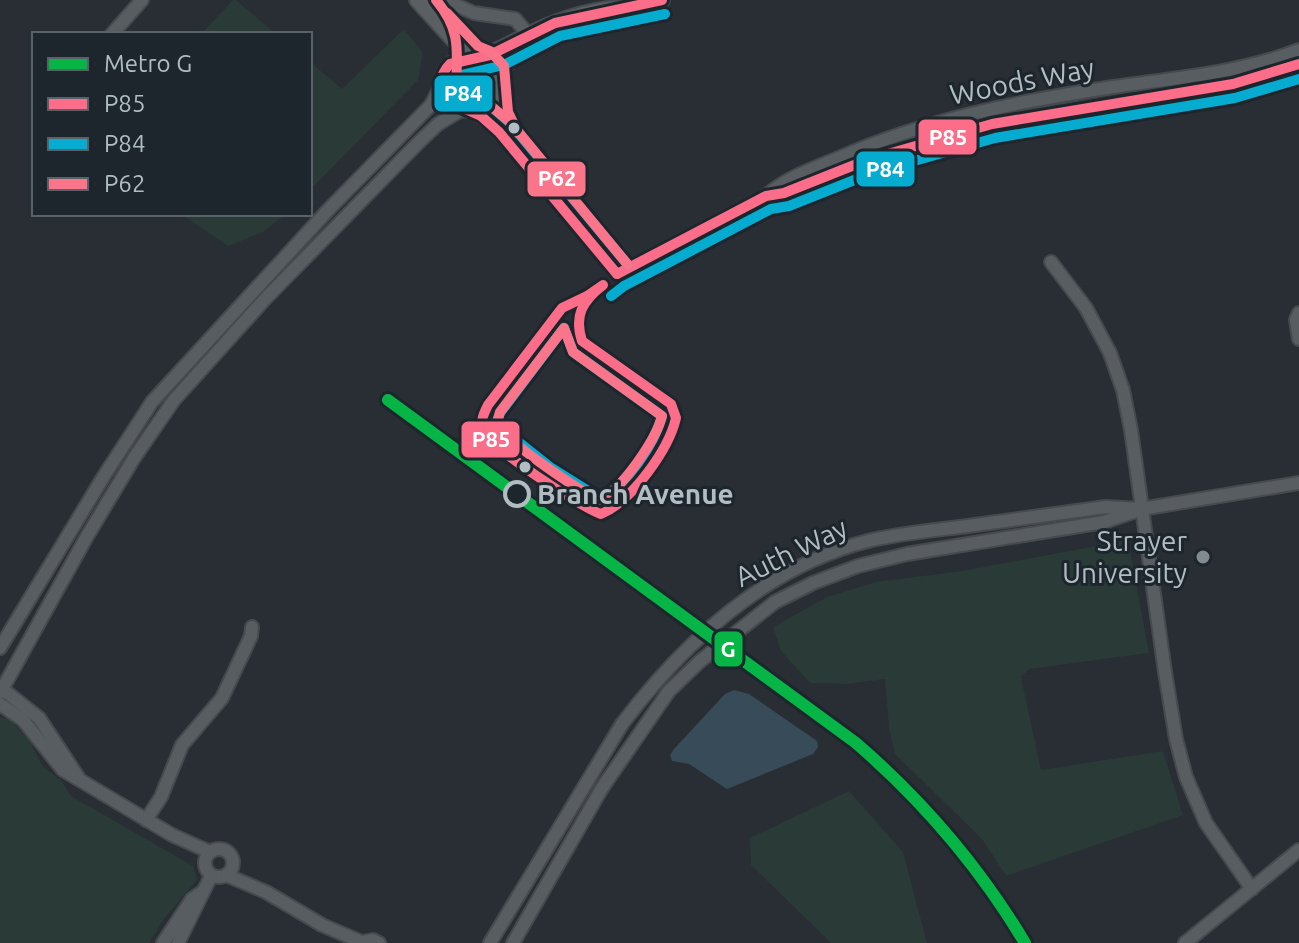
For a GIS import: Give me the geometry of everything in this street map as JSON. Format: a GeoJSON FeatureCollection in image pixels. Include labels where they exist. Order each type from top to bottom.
{"type":"FeatureCollection","features":[{"type":"Feature","properties":{"kind":"main road"},"geometry":{"type":"LineString","coordinates":[[417,0],[473,58],[482,62],[492,73],[493,90]]}},
{"type":"Feature","properties":{"kind":"main road"},"geometry":{"type":"LineString","coordinates":[[445,69],[459,59],[492,54],[528,34],[566,20],[662,0]]}},
{"type":"Feature","properties":{"kind":"main road"},"geometry":{"type":"LineString","coordinates":[[430,15],[444,44],[445,69],[441,86],[450,103],[465,110],[483,105],[505,63],[529,46],[567,31],[620,18],[634,8]]}},
{"type":"Feature","properties":{"kind":"street"},"geometry":{"type":"LineString","coordinates":[[114,32],[142,0]]}},
{"type":"Feature","properties":{"kind":"street"},"geometry":{"type":"LineString","coordinates":[[444,0],[474,13],[515,19],[528,34]]}},
{"type":"Feature","properties":{"kind":"street","name":"Woods Way"},"geometry":{"type":"LineString","coordinates":[[501,133],[617,274],[766,196],[794,177],[866,146],[924,126],[1040,99],[1214,72],[1299,50]]}},
{"type":"Feature","properties":{"kind":"street","name":"Woods Way"},"geometry":{"type":"LineString","coordinates":[[766,196],[784,193],[867,160],[992,124],[1233,84],[1299,64]]}},
{"type":"Feature","properties":{"kind":"street"},"geometry":{"type":"LineString","coordinates":[[78,777],[39,718],[1,689],[60,582],[146,439],[235,321],[252,292],[431,105],[441,86]]}},
{"type":"Feature","properties":{"kind":"street"},"geometry":{"type":"LineString","coordinates":[[493,90],[494,116],[501,133]]}},
{"type":"Feature","properties":{"kind":"street"},"geometry":{"type":"LineString","coordinates":[[0,648],[134,426],[152,402],[235,321],[265,299],[438,124],[465,110],[478,113],[501,133]]}},
{"type":"Feature","properties":{"kind":"street"},"geometry":{"type":"LineString","coordinates":[[1051,262],[1086,308],[1110,353],[1123,390],[1176,739],[1186,777],[1206,823],[1252,889]]}},
{"type":"Feature","properties":{"kind":"street"},"geometry":{"type":"LineString","coordinates":[[1299,313],[1296,320],[1299,339]]}},
{"type":"Feature","properties":{"kind":"street","name":"Auth Way"},"geometry":{"type":"LineString","coordinates":[[490,943],[622,724],[684,650],[734,607],[781,578],[829,555],[870,541],[1106,507],[1141,509],[1299,483]]}},
{"type":"Feature","properties":{"kind":"street","name":"Auth Way"},"geometry":{"type":"LineString","coordinates":[[513,943],[602,788],[669,691],[731,635],[775,602],[858,566],[975,541],[1104,522],[1141,509]]}},
{"type":"Feature","properties":{"kind":"street"},"geometry":{"type":"LineString","coordinates":[[146,820],[161,797],[182,745],[222,698],[251,636],[252,627]]}},
{"type":"Feature","properties":{"kind":"street"},"geometry":{"type":"LineString","coordinates":[[0,704],[23,720],[63,770],[172,835],[208,864],[219,878],[230,870]]}},
{"type":"Feature","properties":{"kind":"street"},"geometry":{"type":"LineString","coordinates":[[178,943],[199,904],[208,864],[219,849],[227,852],[230,870],[322,925],[364,942],[373,940],[379,943]]}},
{"type":"Feature","properties":{"kind":"street"},"geometry":{"type":"LineString","coordinates":[[1185,943],[1299,850]]}},
{"type":"Feature","properties":{"kind":"street"},"geometry":{"type":"LineString","coordinates":[[163,943],[192,899],[201,893]]}},
{"type":"Feature","properties":{"kind":"shaded area"},"geometry":{"type":"Polygon","coordinates":[[[236,0],[274,32],[203,32],[236,0]]]}},
{"type":"Feature","properties":{"kind":"shaded area"},"geometry":{"type":"Polygon","coordinates":[[[404,29],[423,53],[418,80],[312,188],[312,64],[342,89],[404,29]]]}},
{"type":"Feature","properties":{"kind":"shaded area"},"geometry":{"type":"Polygon","coordinates":[[[184,216],[283,216],[263,232],[228,246],[184,216]]]}},
{"type":"Feature","properties":{"kind":"shaded area"},"geometry":{"type":"Polygon","coordinates":[[[1128,540],[1149,653],[1029,669],[1021,677],[1041,770],[1163,751],[1183,815],[1006,876],[982,839],[895,754],[889,729],[885,679],[846,684],[810,683],[781,651],[773,627],[827,597],[876,582],[962,571],[1128,540]]]}},
{"type":"Feature","properties":{"kind":"shaded area"},"geometry":{"type":"Polygon","coordinates":[[[0,717],[9,719],[30,741],[43,767],[61,780],[71,796],[193,866],[197,880],[163,920],[149,943],[0,943],[0,717]]]}},
{"type":"Feature","properties":{"kind":"shaded area"},"geometry":{"type":"Polygon","coordinates":[[[849,791],[903,852],[927,943],[831,943],[751,865],[750,838],[849,791]]]}},
{"type":"Feature","properties":{"kind":"water"},"geometry":{"type":"Polygon","coordinates":[[[734,690],[749,694],[817,741],[818,747],[813,754],[727,789],[689,764],[672,761],[670,755],[674,749],[725,694],[734,690]]]}},
{"type":"Feature","properties":{"kind":"metro line","name":"G"},"geometry":{"type":"LineString","coordinates":[[388,400],[856,743],[927,811],[989,887],[1025,943]]}},
{"type":"Feature","properties":{"kind":"transit line","name":"P62"},"geometry":{"type":"LineString","coordinates":[[436,0],[454,32],[456,88],[465,95],[485,101],[511,123],[628,265]]}},
{"type":"Feature","properties":{"kind":"transit line","name":"P85"},"geometry":{"type":"LineString","coordinates":[[617,274],[499,132],[481,116],[447,101],[442,77],[450,64],[490,55],[555,23],[662,0]]}},
{"type":"Feature","properties":{"kind":"transit line","name":"P62"},"geometry":{"type":"LineString","coordinates":[[447,13],[478,46],[490,51],[504,66],[508,112],[518,133]]}},
{"type":"Feature","properties":{"kind":"transit line","name":"P84"},"geometry":{"type":"LineString","coordinates":[[628,265],[509,122],[488,104],[457,91],[455,80],[461,75],[504,65],[560,36],[665,14]]}},
{"type":"Feature","properties":{"kind":"transit line","name":"P85"},"geometry":{"type":"LineString","coordinates":[[617,274],[766,196],[784,193],[867,160],[992,124],[1233,84],[1299,64]]}},
{"type":"Feature","properties":{"kind":"transit line","name":"P84"},"geometry":{"type":"LineString","coordinates":[[611,296],[624,286],[771,209],[789,206],[872,173],[995,138],[1235,98],[1299,79]]}},
{"type":"Feature","properties":{"kind":"transit line","name":"P85"},"geometry":{"type":"LineString","coordinates":[[603,285],[582,310],[579,324],[582,341],[671,404],[676,418],[666,444],[648,473],[625,498],[601,514],[556,489],[518,462],[489,438],[482,423],[488,405],[562,308],[603,285]]}},
{"type":"Feature","properties":{"kind":"transit line","name":"P84"},"geometry":{"type":"LineString","coordinates":[[564,328],[573,352],[662,416],[653,439],[638,463],[620,484],[601,499],[550,467],[496,424],[500,413],[564,328]]}},
{"type":"Feature","properties":{"kind":"transit line","name":"P62"},"geometry":{"type":"LineString","coordinates":[[564,328],[573,352],[662,416],[638,462],[619,485],[601,500],[541,463],[513,441],[497,423],[500,412],[564,328]]}},
{"type":"Feature","properties":{"kind":"place","name":"Branch Avenue"},"geometry":{"type":"Point","coordinates":[517,494]}},
{"type":"Feature","properties":{"kind":"place","name":"Strayer University"},"geometry":{"type":"Point","coordinates":[1203,557]}}]}
